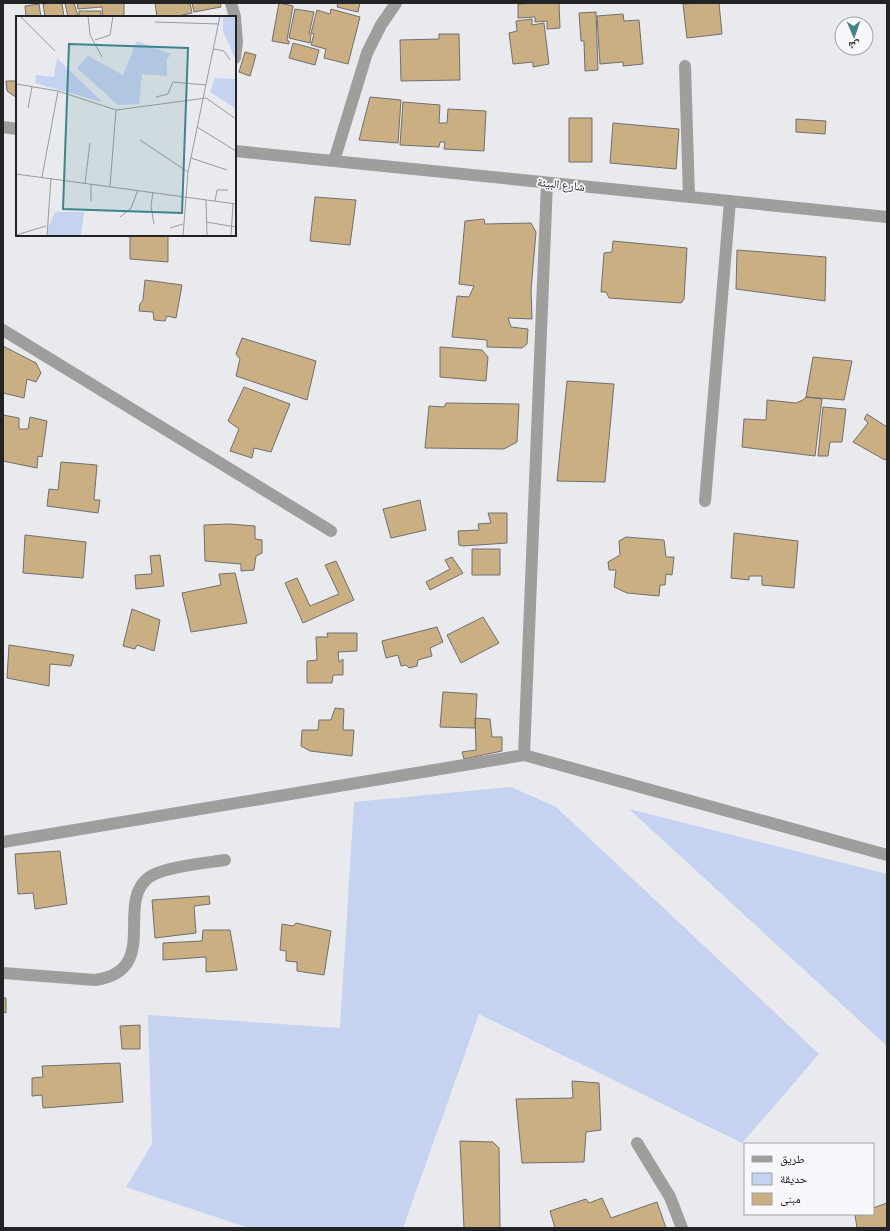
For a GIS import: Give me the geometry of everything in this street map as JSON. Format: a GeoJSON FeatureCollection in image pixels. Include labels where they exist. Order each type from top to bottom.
{"type":"FeatureCollection","features":[{"type":"Feature","properties":{"kind":"street"},"geometry":{"type":"LineString","coordinates":[[231,3],[234,16]]}},
{"type":"Feature","properties":{"kind":"street"},"geometry":{"type":"LineString","coordinates":[[334,161],[367,54],[381,25],[396,3]]}},
{"type":"Feature","properties":{"kind":"street"},"geometry":{"type":"LineString","coordinates":[[236,30],[236,50]]}},
{"type":"Feature","properties":{"kind":"street"},"geometry":{"type":"LineString","coordinates":[[684,66],[689,197]]}},
{"type":"Feature","properties":{"kind":"street"},"geometry":{"type":"LineString","coordinates":[[3,127],[16,129]]}},
{"type":"Feature","properties":{"kind":"street","name":"شارع البيئة"},"geometry":{"type":"LineString","coordinates":[[236,151],[887,217]]}},
{"type":"Feature","properties":{"kind":"street"},"geometry":{"type":"LineString","coordinates":[[524,755],[547,183]]}},
{"type":"Feature","properties":{"kind":"street"},"geometry":{"type":"LineString","coordinates":[[705,500],[730,201]]}},
{"type":"Feature","properties":{"kind":"street"},"geometry":{"type":"LineString","coordinates":[[3,330],[331,531]]}},
{"type":"Feature","properties":{"kind":"street"},"geometry":{"type":"LineString","coordinates":[[3,842],[524,755],[887,855]]}},
{"type":"Feature","properties":{"kind":"street"},"geometry":{"type":"LineString","coordinates":[[3,973],[95,980],[107,978],[118,972],[129,960],[134,942],[136,896],[141,885],[149,877],[163,871],[225,860]]}},
{"type":"Feature","properties":{"kind":"street"},"geometry":{"type":"LineString","coordinates":[[637,1143],[670,1197],[682,1228]]}},
{"type":"Feature","properties":{"kind":"green space"},"geometry":{"type":"Polygon","coordinates":[[[511,787],[556,807],[819,1054],[742,1143],[479,1014],[403,1228],[249,1228],[126,1187],[152,1144],[148,1015],[340,1028],[354,802],[511,787]]]}},
{"type":"Feature","properties":{"kind":"green space"},"geometry":{"type":"Polygon","coordinates":[[[629,809],[887,874],[887,1046],[629,809]]]}},
{"type":"Feature","properties":{"kind":"building"},"geometry":{"type":"Polygon","coordinates":[[[62,3],[64,16],[45,16],[43,4],[62,3]]]}},
{"type":"Feature","properties":{"kind":"building"},"geometry":{"type":"Polygon","coordinates":[[[65,3],[74,3],[78,16],[68,16],[65,3]]]}},
{"type":"Feature","properties":{"kind":"building"},"geometry":{"type":"Polygon","coordinates":[[[77,3],[124,3],[124,16],[103,16],[102,7],[78,9],[77,3]]]}},
{"type":"Feature","properties":{"kind":"building"},"geometry":{"type":"Polygon","coordinates":[[[155,3],[190,3],[192,13],[178,16],[157,16],[155,3]]]}},
{"type":"Feature","properties":{"kind":"building"},"geometry":{"type":"Polygon","coordinates":[[[192,3],[220,3],[221,7],[194,12],[192,3]]]}},
{"type":"Feature","properties":{"kind":"building"},"geometry":{"type":"Polygon","coordinates":[[[279,3],[293,6],[287,40],[289,41],[289,44],[272,41],[279,3]]]}},
{"type":"Feature","properties":{"kind":"building"},"geometry":{"type":"Polygon","coordinates":[[[338,3],[360,3],[358,12],[337,7],[338,3]]]}},
{"type":"Feature","properties":{"kind":"building"},"geometry":{"type":"Polygon","coordinates":[[[559,3],[560,28],[547,29],[547,21],[535,22],[535,17],[518,18],[518,4],[559,3]]]}},
{"type":"Feature","properties":{"kind":"building"},"geometry":{"type":"Polygon","coordinates":[[[719,3],[722,34],[687,38],[683,4],[719,3]]]}},
{"type":"Feature","properties":{"kind":"building"},"geometry":{"type":"Polygon","coordinates":[[[39,4],[41,16],[26,16],[25,6],[39,4]]]}},
{"type":"Feature","properties":{"kind":"building"},"geometry":{"type":"Polygon","coordinates":[[[295,9],[314,12],[309,34],[311,34],[310,43],[289,38],[295,9]]]}},
{"type":"Feature","properties":{"kind":"building"},"geometry":{"type":"Polygon","coordinates":[[[331,9],[360,17],[348,64],[324,58],[326,49],[311,45],[314,34],[311,33],[317,10],[330,14],[331,9]]]}},
{"type":"Feature","properties":{"kind":"building"},"geometry":{"type":"Polygon","coordinates":[[[79,11],[101,11],[101,16],[79,16],[79,11]]]}},
{"type":"Feature","properties":{"kind":"building"},"geometry":{"type":"Polygon","coordinates":[[[596,12],[598,70],[585,71],[584,41],[581,41],[579,13],[596,12]]]}},
{"type":"Feature","properties":{"kind":"building"},"geometry":{"type":"Polygon","coordinates":[[[623,14],[624,21],[639,20],[643,64],[623,66],[623,62],[600,64],[597,16],[623,14]]]}},
{"type":"Feature","properties":{"kind":"building"},"geometry":{"type":"Polygon","coordinates":[[[532,19],[532,25],[544,23],[549,64],[533,67],[533,62],[513,64],[509,33],[517,31],[516,21],[532,19]]]}},
{"type":"Feature","properties":{"kind":"building"},"geometry":{"type":"Polygon","coordinates":[[[439,34],[459,34],[460,80],[401,81],[400,40],[439,39],[439,34]]]}},
{"type":"Feature","properties":{"kind":"building"},"geometry":{"type":"Polygon","coordinates":[[[293,43],[319,50],[315,65],[289,58],[293,43]]]}},
{"type":"Feature","properties":{"kind":"building"},"geometry":{"type":"Polygon","coordinates":[[[245,52],[256,55],[250,76],[239,72],[245,52]]]}},
{"type":"Feature","properties":{"kind":"building"},"geometry":{"type":"Polygon","coordinates":[[[6,81],[16,81],[16,97],[7,91],[6,81]]]}},
{"type":"Feature","properties":{"kind":"building"},"geometry":{"type":"Polygon","coordinates":[[[370,97],[401,100],[398,143],[359,140],[370,97]]]}},
{"type":"Feature","properties":{"kind":"building"},"geometry":{"type":"Polygon","coordinates":[[[403,102],[440,105],[439,123],[447,123],[448,109],[486,111],[484,151],[444,149],[445,142],[440,142],[439,147],[400,145],[403,102]]]}},
{"type":"Feature","properties":{"kind":"building"},"geometry":{"type":"Polygon","coordinates":[[[569,118],[592,118],[592,162],[569,162],[569,118]]]}},
{"type":"Feature","properties":{"kind":"building"},"geometry":{"type":"Polygon","coordinates":[[[796,119],[826,121],[825,134],[796,132],[796,119]]]}},
{"type":"Feature","properties":{"kind":"building"},"geometry":{"type":"Polygon","coordinates":[[[613,123],[679,129],[676,169],[610,163],[613,123]]]}},
{"type":"Feature","properties":{"kind":"building"},"geometry":{"type":"Polygon","coordinates":[[[315,197],[356,200],[350,245],[310,241],[315,197]]]}},
{"type":"Feature","properties":{"kind":"building"},"geometry":{"type":"Polygon","coordinates":[[[484,219],[485,224],[531,223],[536,232],[531,290],[532,319],[508,318],[511,327],[528,329],[527,344],[522,348],[487,347],[487,340],[452,337],[457,296],[469,297],[474,286],[459,284],[465,221],[484,219]]]}},
{"type":"Feature","properties":{"kind":"building"},"geometry":{"type":"Polygon","coordinates":[[[130,236],[168,236],[168,262],[130,259],[130,236]]]}},
{"type":"Feature","properties":{"kind":"building"},"geometry":{"type":"Polygon","coordinates":[[[613,241],[687,248],[684,299],[681,303],[609,298],[606,292],[601,292],[604,253],[612,252],[613,241]]]}},
{"type":"Feature","properties":{"kind":"building"},"geometry":{"type":"Polygon","coordinates":[[[737,250],[826,257],[825,301],[736,289],[737,250]]]}},
{"type":"Feature","properties":{"kind":"building"},"geometry":{"type":"Polygon","coordinates":[[[145,280],[182,285],[176,318],[167,316],[165,321],[154,320],[153,312],[139,311],[140,304],[143,300],[145,280]]]}},
{"type":"Feature","properties":{"kind":"building"},"geometry":{"type":"Polygon","coordinates":[[[242,338],[316,361],[307,400],[236,376],[240,359],[236,354],[242,338]]]}},
{"type":"Feature","properties":{"kind":"building"},"geometry":{"type":"Polygon","coordinates":[[[3,346],[36,363],[41,373],[36,382],[27,379],[24,398],[3,393],[3,346]]]}},
{"type":"Feature","properties":{"kind":"building"},"geometry":{"type":"Polygon","coordinates":[[[440,347],[482,350],[488,357],[486,381],[440,377],[440,347]]]}},
{"type":"Feature","properties":{"kind":"building"},"geometry":{"type":"Polygon","coordinates":[[[813,357],[852,361],[844,400],[806,397],[813,357]]]}},
{"type":"Feature","properties":{"kind":"building"},"geometry":{"type":"Polygon","coordinates":[[[567,381],[614,384],[605,482],[557,481],[567,381]]]}},
{"type":"Feature","properties":{"kind":"building"},"geometry":{"type":"Polygon","coordinates":[[[244,387],[290,404],[271,452],[254,448],[252,458],[230,451],[239,429],[228,421],[244,387]]]}},
{"type":"Feature","properties":{"kind":"building"},"geometry":{"type":"Polygon","coordinates":[[[806,397],[822,399],[815,456],[742,447],[744,419],[766,420],[767,400],[796,403],[806,397]]]}},
{"type":"Feature","properties":{"kind":"building"},"geometry":{"type":"Polygon","coordinates":[[[446,403],[519,404],[517,442],[504,449],[425,448],[429,406],[444,407],[446,403]]]}},
{"type":"Feature","properties":{"kind":"building"},"geometry":{"type":"Polygon","coordinates":[[[823,407],[846,409],[842,442],[830,442],[828,456],[818,456],[823,407]]]}},
{"type":"Feature","properties":{"kind":"building"},"geometry":{"type":"Polygon","coordinates":[[[867,414],[887,427],[887,457],[885,460],[853,442],[868,423],[864,419],[867,414]]]}},
{"type":"Feature","properties":{"kind":"building"},"geometry":{"type":"Polygon","coordinates":[[[3,415],[19,418],[19,429],[28,429],[30,417],[47,421],[42,457],[38,456],[37,468],[3,461],[3,415]]]}},
{"type":"Feature","properties":{"kind":"building"},"geometry":{"type":"Polygon","coordinates":[[[61,462],[97,465],[94,500],[100,500],[98,513],[47,506],[49,489],[58,490],[61,462]]]}},
{"type":"Feature","properties":{"kind":"building"},"geometry":{"type":"Polygon","coordinates":[[[420,500],[426,530],[391,538],[383,509],[420,500]]]}},
{"type":"Feature","properties":{"kind":"building"},"geometry":{"type":"Polygon","coordinates":[[[488,513],[507,513],[507,543],[459,545],[458,531],[479,530],[478,524],[491,523],[488,513]]]}},
{"type":"Feature","properties":{"kind":"building"},"geometry":{"type":"Polygon","coordinates":[[[229,524],[255,526],[255,539],[262,540],[262,553],[256,556],[254,570],[241,571],[241,564],[205,561],[204,525],[229,524]]]}},
{"type":"Feature","properties":{"kind":"building"},"geometry":{"type":"Polygon","coordinates":[[[734,533],[798,541],[794,588],[762,585],[762,576],[749,576],[749,580],[731,578],[734,533]]]}},
{"type":"Feature","properties":{"kind":"building"},"geometry":{"type":"Polygon","coordinates":[[[25,535],[86,542],[83,578],[23,573],[25,535]]]}},
{"type":"Feature","properties":{"kind":"building"},"geometry":{"type":"Polygon","coordinates":[[[626,537],[664,540],[666,557],[674,557],[672,575],[666,574],[665,585],[660,585],[659,596],[627,593],[614,587],[616,570],[609,570],[608,562],[620,555],[619,541],[626,537]]]}},
{"type":"Feature","properties":{"kind":"building"},"geometry":{"type":"Polygon","coordinates":[[[472,549],[500,549],[500,575],[472,575],[472,549]]]}},
{"type":"Feature","properties":{"kind":"building"},"geometry":{"type":"Polygon","coordinates":[[[160,555],[164,586],[136,589],[135,575],[152,574],[150,556],[160,555]]]}},
{"type":"Feature","properties":{"kind":"building"},"geometry":{"type":"Polygon","coordinates":[[[452,557],[463,573],[430,590],[426,582],[450,569],[445,560],[452,557]]]}},
{"type":"Feature","properties":{"kind":"building"},"geometry":{"type":"Polygon","coordinates":[[[336,561],[354,600],[303,623],[285,583],[297,578],[310,606],[339,594],[325,565],[336,561]]]}},
{"type":"Feature","properties":{"kind":"building"},"geometry":{"type":"Polygon","coordinates":[[[235,573],[247,623],[191,632],[182,593],[221,585],[219,574],[235,573]]]}},
{"type":"Feature","properties":{"kind":"building"},"geometry":{"type":"Polygon","coordinates":[[[132,609],[160,620],[154,651],[137,645],[135,649],[123,646],[132,609]]]}},
{"type":"Feature","properties":{"kind":"building"},"geometry":{"type":"Polygon","coordinates":[[[483,617],[499,643],[461,663],[447,635],[483,617]]]}},
{"type":"Feature","properties":{"kind":"building"},"geometry":{"type":"Polygon","coordinates":[[[437,627],[443,642],[430,648],[432,656],[418,660],[417,666],[409,668],[406,665],[401,666],[398,655],[386,658],[382,641],[437,627]]]}},
{"type":"Feature","properties":{"kind":"building"},"geometry":{"type":"Polygon","coordinates":[[[327,633],[357,633],[357,651],[338,652],[339,662],[343,659],[343,675],[333,675],[332,683],[307,683],[307,661],[317,660],[316,637],[328,637],[327,633]]]}},
{"type":"Feature","properties":{"kind":"building"},"geometry":{"type":"Polygon","coordinates":[[[9,645],[74,655],[71,666],[50,664],[49,686],[7,678],[9,645]]]}},
{"type":"Feature","properties":{"kind":"building"},"geometry":{"type":"Polygon","coordinates":[[[443,692],[477,694],[475,728],[440,727],[443,692]]]}},
{"type":"Feature","properties":{"kind":"building"},"geometry":{"type":"Polygon","coordinates":[[[335,708],[344,709],[343,730],[354,730],[352,756],[310,751],[301,746],[302,730],[318,730],[319,720],[331,720],[335,708]]]}},
{"type":"Feature","properties":{"kind":"building"},"geometry":{"type":"Polygon","coordinates":[[[475,718],[490,719],[492,737],[502,737],[502,751],[464,759],[462,752],[476,750],[475,718]]]}},
{"type":"Feature","properties":{"kind":"building"},"geometry":{"type":"Polygon","coordinates":[[[60,851],[67,904],[35,909],[33,893],[18,894],[15,854],[60,851]]]}},
{"type":"Feature","properties":{"kind":"building"},"geometry":{"type":"Polygon","coordinates":[[[209,896],[210,904],[194,906],[196,933],[155,938],[152,900],[209,896]]]}},
{"type":"Feature","properties":{"kind":"building"},"geometry":{"type":"Polygon","coordinates":[[[296,923],[331,931],[324,975],[297,971],[297,962],[286,961],[286,951],[280,950],[282,924],[293,926],[296,923]]]}},
{"type":"Feature","properties":{"kind":"building"},"geometry":{"type":"Polygon","coordinates":[[[203,930],[230,930],[237,970],[206,972],[206,957],[163,960],[163,943],[202,941],[203,930]]]}},
{"type":"Feature","properties":{"kind":"building"},"geometry":{"type":"Polygon","coordinates":[[[3,998],[6,998],[6,1013],[3,1012],[3,998]]]}},
{"type":"Feature","properties":{"kind":"building"},"geometry":{"type":"Polygon","coordinates":[[[140,1025],[140,1049],[122,1049],[120,1026],[140,1025]]]}},
{"type":"Feature","properties":{"kind":"building"},"geometry":{"type":"Polygon","coordinates":[[[120,1063],[123,1102],[43,1108],[42,1095],[32,1096],[32,1078],[43,1077],[42,1066],[120,1063]]]}},
{"type":"Feature","properties":{"kind":"building"},"geometry":{"type":"Polygon","coordinates":[[[572,1081],[599,1083],[601,1130],[586,1132],[584,1162],[522,1163],[516,1099],[573,1098],[572,1081]]]}},
{"type":"Feature","properties":{"kind":"building"},"geometry":{"type":"Polygon","coordinates":[[[460,1141],[493,1142],[499,1148],[500,1228],[464,1228],[460,1141]]]}},
{"type":"Feature","properties":{"kind":"building"},"geometry":{"type":"Polygon","coordinates":[[[602,1198],[611,1218],[657,1202],[666,1228],[555,1228],[550,1211],[586,1199],[589,1203],[602,1198]]]}},
{"type":"Feature","properties":{"kind":"building"},"geometry":{"type":"Polygon","coordinates":[[[887,1203],[887,1228],[857,1228],[855,1215],[874,1215],[874,1208],[887,1203]]]}}]}
